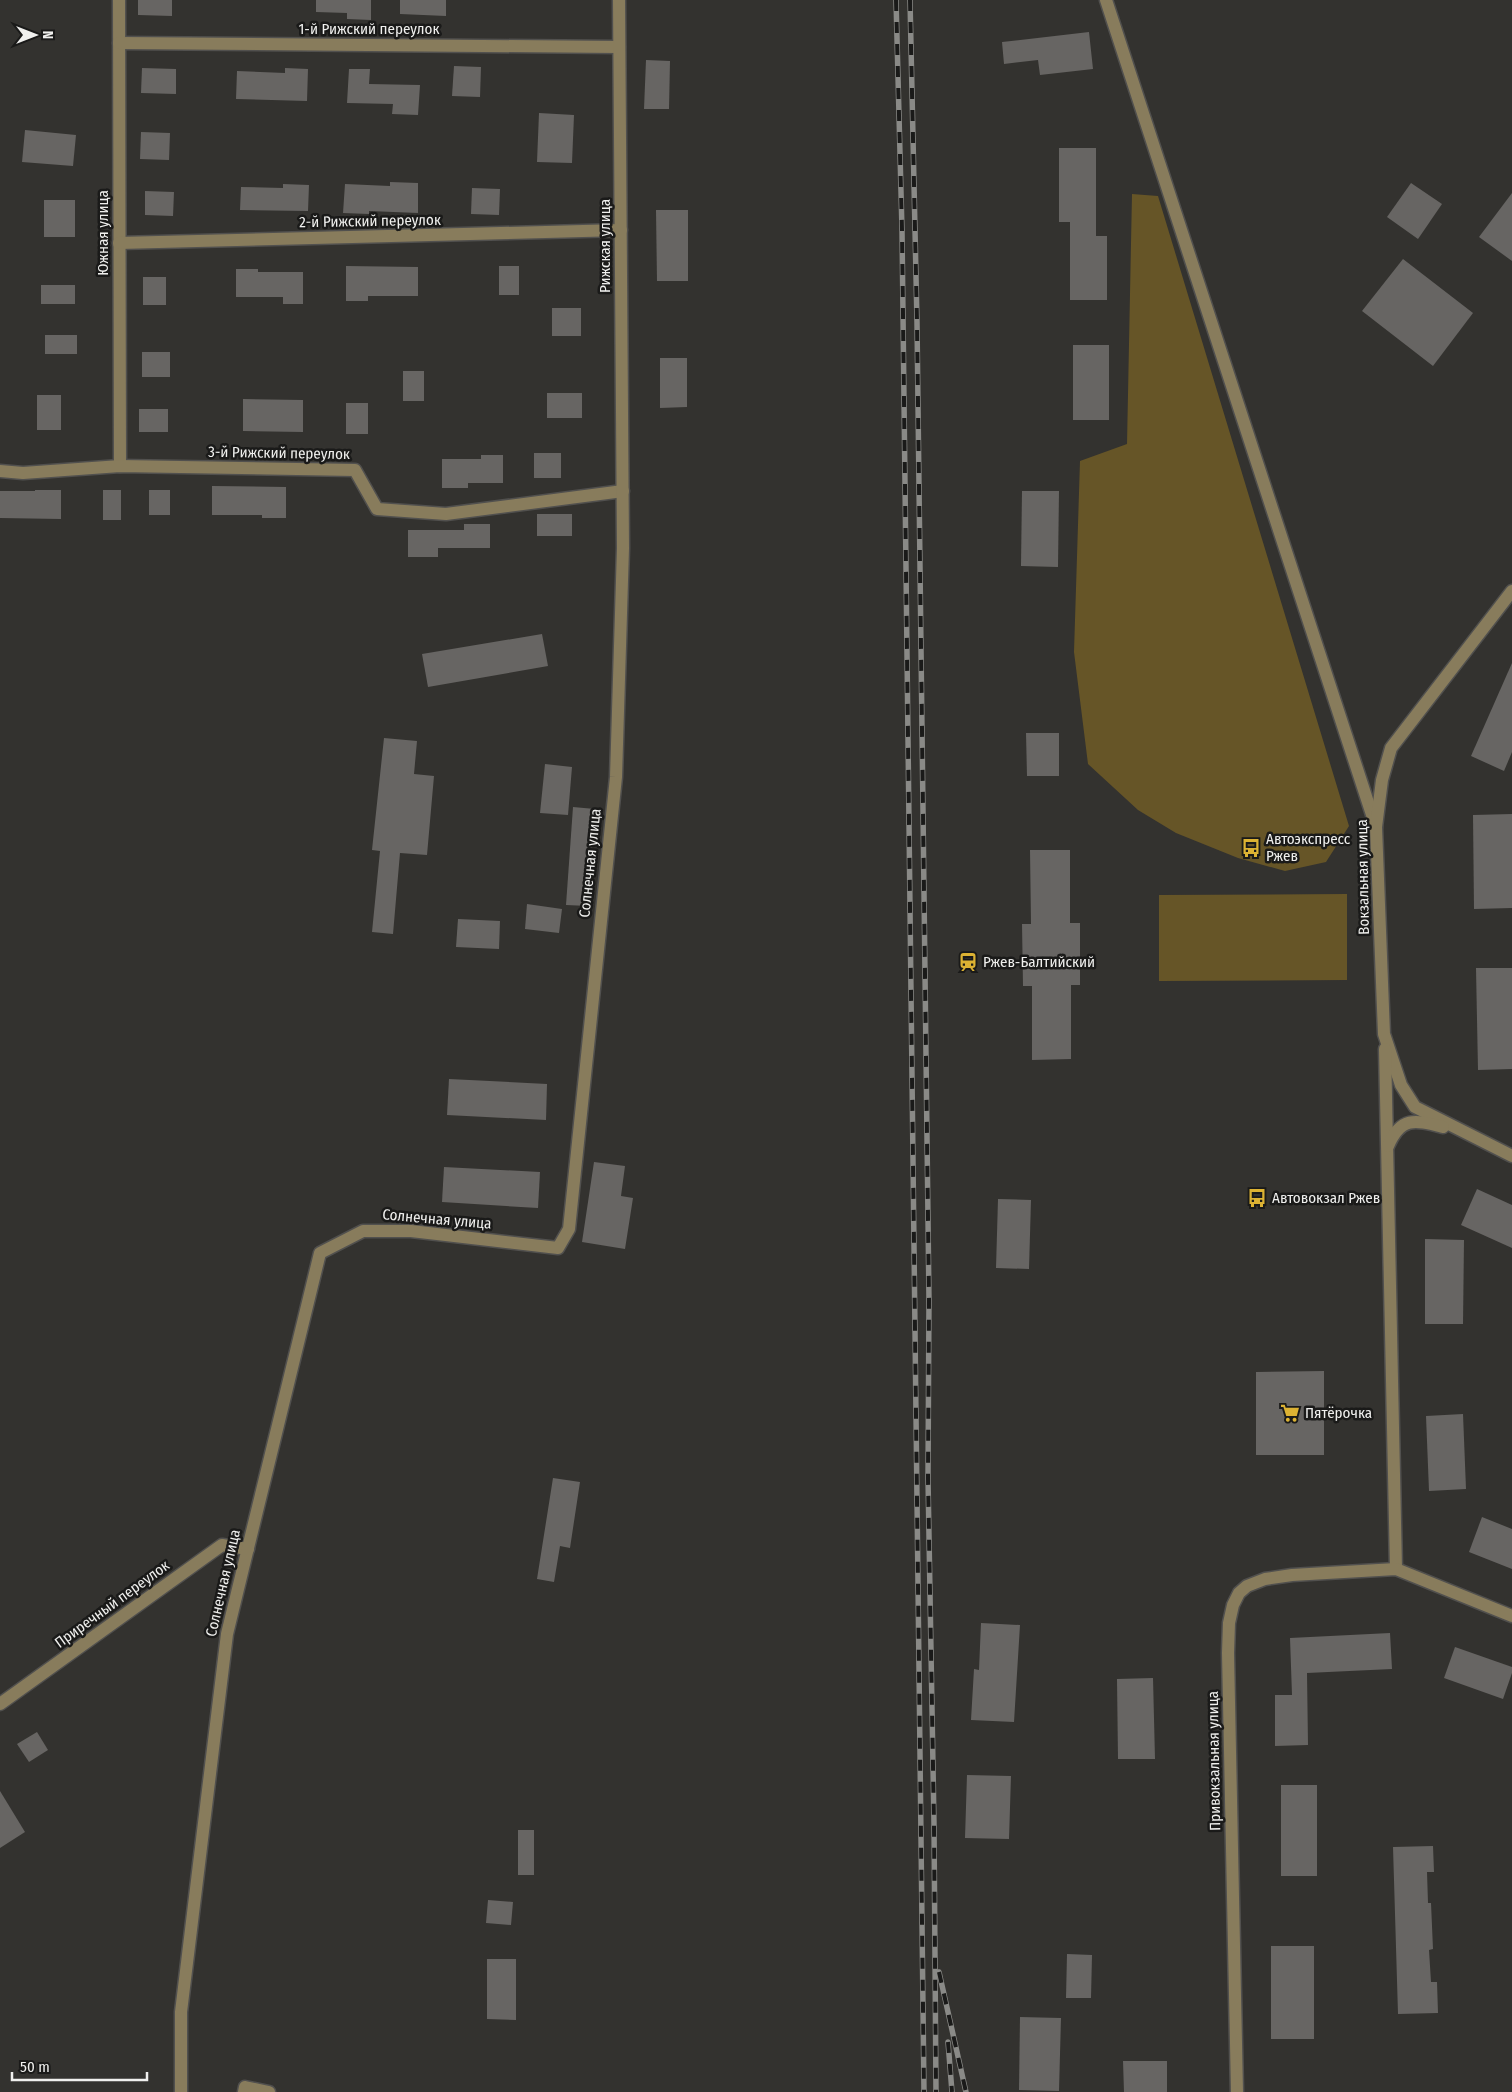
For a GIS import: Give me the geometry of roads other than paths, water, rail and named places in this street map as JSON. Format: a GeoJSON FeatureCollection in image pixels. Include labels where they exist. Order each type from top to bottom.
{"type":"FeatureCollection","features":[{"type":"Feature","properties":{"kind":"street","name":"Южная улица"},"geometry":{"type":"LineString","coordinates":[[119,0],[120,466]]}},
{"type":"Feature","properties":{"kind":"street","name":"Рижская улица"},"geometry":{"type":"LineString","coordinates":[[619,0],[623,491]]}},
{"type":"Feature","properties":{"kind":"street"},"geometry":{"type":"LineString","coordinates":[[1106,0],[1376,827]]}},
{"type":"Feature","properties":{"kind":"street","name":"1-й Рижский переулок"},"geometry":{"type":"LineString","coordinates":[[119,43],[619,47]]}},
{"type":"Feature","properties":{"kind":"street","name":"2-й Рижский переулок"},"geometry":{"type":"LineString","coordinates":[[119,243],[621,230]]}},
{"type":"Feature","properties":{"kind":"street","name":"3-й Рижский переулок"},"geometry":{"type":"LineString","coordinates":[[0,471],[23,473],[120,466],[355,470],[377,509],[446,514],[623,491]]}},
{"type":"Feature","properties":{"kind":"street","name":"Солнечная улица"},"geometry":{"type":"LineString","coordinates":[[181,2092],[181,2012],[226,1634],[320,1253],[363,1230],[411,1230],[558,1248],[568,1229],[616,777],[623,491]]}},
{"type":"Feature","properties":{"kind":"street","name":"Вокзальная улица"},"geometry":{"type":"LineString","coordinates":[[1469,1134],[1415,1107],[1401,1085],[1384,1034],[1376,827],[1382,780],[1391,748],[1512,591]]}},
{"type":"Feature","properties":{"kind":"street"},"geometry":{"type":"LineString","coordinates":[[1384,1034],[1396,1569],[1512,1616]]}},
{"type":"Feature","properties":{"kind":"street"},"geometry":{"type":"LineString","coordinates":[[1387,1149],[1401,1125],[1410,1121],[1419,1121],[1469,1134],[1512,1156]]}},
{"type":"Feature","properties":{"kind":"street","name":"Приречный переулок"},"geometry":{"type":"LineString","coordinates":[[0,1704],[222,1545],[248,1549]]}},
{"type":"Feature","properties":{"kind":"street","name":"Привокзальная улица"},"geometry":{"type":"LineString","coordinates":[[1237,2092],[1228,1653],[1229,1623],[1233,1605],[1239,1593],[1247,1586],[1265,1579],[1292,1575],[1396,1569]]}},
{"type":"Feature","properties":{"kind":"street"},"geometry":{"type":"LineString","coordinates":[[244,2092],[245,2087],[269,2092]]}},
{"type":"Feature","properties":{"kind":"railway"},"geometry":{"type":"LineString","coordinates":[[896,0],[902,230],[924,2092]]}},
{"type":"Feature","properties":{"kind":"railway"},"geometry":{"type":"LineString","coordinates":[[910,0],[917,322],[929,1300],[928,1478],[936,2092]]}},
{"type":"Feature","properties":{"kind":"railway"},"geometry":{"type":"LineString","coordinates":[[939,1972],[966,2092]]}},
{"type":"Feature","properties":{"kind":"railway"},"geometry":{"type":"LineString","coordinates":[[948,2042],[952,2092]]}},
{"type":"Feature","properties":{"kind":"place","name":"Автоэкспресс Ржев"},"geometry":{"type":"Point","coordinates":[1251,848]}},
{"type":"Feature","properties":{"kind":"place","name":"Ржев-Балтийский"},"geometry":{"type":"Point","coordinates":[968,962]}},
{"type":"Feature","properties":{"kind":"place","name":"Автовокзал Ржев"},"geometry":{"type":"Point","coordinates":[1257,1198]}},
{"type":"Feature","properties":{"kind":"place","name":"Пятёрочка"},"geometry":{"type":"Point","coordinates":[1290,1413]}}]}
